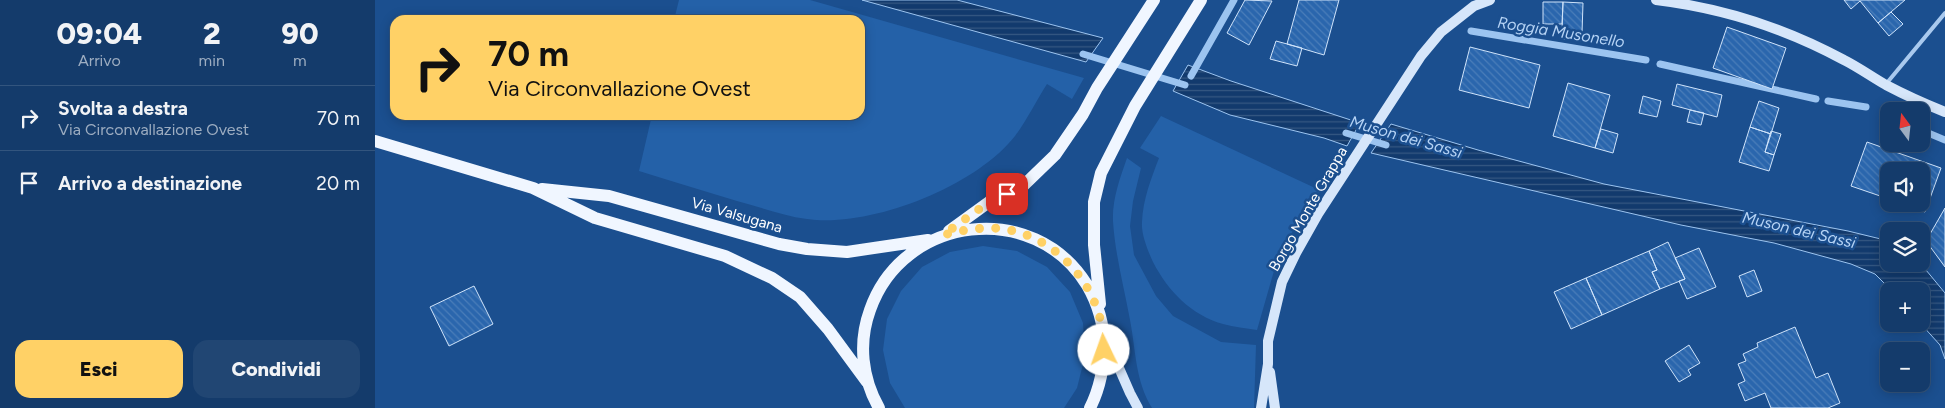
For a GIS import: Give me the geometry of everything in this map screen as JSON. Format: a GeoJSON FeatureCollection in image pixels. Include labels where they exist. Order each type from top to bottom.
{"type":"FeatureCollection","features":[{"type":"Feature","properties":{"kind":"main road"},"geometry":{"type":"LineString","coordinates":[[879,408],[871,402],[863,361],[863,340],[874,298],[885,280],[898,263],[915,250],[938,237],[989,202],[1024,185],[1055,155],[1083,114],[1097,88],[1154,0]]}},
{"type":"Feature","properties":{"kind":"main road"},"geometry":{"type":"LineString","coordinates":[[1090,408],[1099,386],[1104,365],[1104,334],[1094,245],[1094,202],[1101,173],[1135,106],[1201,0]]}},
{"type":"Feature","properties":{"kind":"main road","name":"Via Valsugana"},"geometry":{"type":"LineString","coordinates":[[375,142],[533,188],[595,218],[725,256],[772,278],[800,297],[813,310],[867,382]]}},
{"type":"Feature","properties":{"kind":"main road","name":"Via Valsugana"},"geometry":{"type":"LineString","coordinates":[[533,188],[609,196],[779,244],[807,249],[847,252],[938,237]]}},
{"type":"Feature","properties":{"kind":"main road"},"geometry":{"type":"LineString","coordinates":[[938,237],[968,229],[993,228],[1019,233],[1042,243],[1063,257],[1081,276],[1094,298],[1102,321]]}},
{"type":"Feature","properties":{"kind":"street","name":"Borgo Monte Grappa"},"geometry":{"type":"LineString","coordinates":[[1268,364],[1268,341],[1282,282],[1318,214],[1421,56],[1441,32],[1474,6],[1490,0]]}},
{"type":"Feature","properties":{"kind":"street"},"geometry":{"type":"LineString","coordinates":[[1656,0],[1730,13],[1765,24],[1844,60],[1886,85],[1945,112]]}},
{"type":"Feature","properties":{"kind":"street"},"geometry":{"type":"LineString","coordinates":[[1104,334],[1138,408]]}},
{"type":"Feature","properties":{"kind":"street"},"geometry":{"type":"LineString","coordinates":[[1261,408],[1268,364]]}},
{"type":"Feature","properties":{"kind":"street"},"geometry":{"type":"LineString","coordinates":[[1268,364],[1275,408]]}},
{"type":"Feature","properties":{"kind":"lane"},"geometry":{"type":"LineString","coordinates":[[1886,85],[1945,13]]}},
{"type":"Feature","properties":{"kind":"shaded area"},"geometry":{"type":"Polygon","coordinates":[[[679,0],[810,0],[863,15],[675,15],[679,0]]]}},
{"type":"Feature","properties":{"kind":"shaded area"},"geometry":{"type":"Polygon","coordinates":[[[865,16],[1084,78],[1072,99],[1047,84],[1015,136],[997,155],[974,172],[920,200],[860,217],[832,220],[798,218],[639,171],[651,120],[865,120],[865,16]]]}},
{"type":"Feature","properties":{"kind":"shaded area"},"geometry":{"type":"Polygon","coordinates":[[[1161,116],[1320,192],[1280,250],[1257,330],[1223,324],[1201,315],[1173,292],[1153,262],[1147,248],[1142,222],[1150,181],[1159,158],[1140,148],[1161,116]]]}},
{"type":"Feature","properties":{"kind":"shaded area"},"geometry":{"type":"Polygon","coordinates":[[[1127,158],[1141,168],[1133,201],[1130,226],[1134,255],[1156,296],[1173,316],[1221,342],[1256,345],[1254,408],[1152,408],[1146,397],[1139,376],[1113,221],[1115,197],[1127,158]]]}},
{"type":"Feature","properties":{"kind":"shaded area"},"geometry":{"type":"Polygon","coordinates":[[[983,246],[1017,251],[1047,267],[1070,292],[1083,323],[1085,356],[1077,388],[1064,408],[905,408],[890,383],[883,350],[887,319],[901,291],[922,267],[950,252],[983,246]]]}},
{"type":"Feature","properties":{"kind":"water"},"geometry":{"type":"Polygon","coordinates":[[[862,0],[957,0],[1103,38],[1086,62],[862,0]]]}},
{"type":"Feature","properties":{"kind":"water"},"geometry":{"type":"Polygon","coordinates":[[[1188,65],[1360,123],[1347,146],[1324,138],[1230,115],[1173,91],[1188,65]]]}},
{"type":"Feature","properties":{"kind":"water"},"geometry":{"type":"Polygon","coordinates":[[[1391,124],[1604,184],[1880,239],[1880,272],[1928,272],[1945,293],[1945,359],[1940,345],[1928,332],[1930,332],[1930,282],[1883,282],[1875,274],[1851,264],[1774,243],[1681,225],[1371,153],[1391,124]]]}},
{"type":"Feature","properties":{"kind":"building"},"geometry":{"type":"Polygon","coordinates":[[[1245,0],[1272,1],[1249,45],[1227,33],[1245,0]]]}},
{"type":"Feature","properties":{"kind":"building"},"geometry":{"type":"Polygon","coordinates":[[[1299,0],[1339,0],[1324,55],[1287,44],[1299,0]]]}},
{"type":"Feature","properties":{"kind":"building"},"geometry":{"type":"Polygon","coordinates":[[[1844,0],[1905,0],[1878,23],[1860,1],[1851,9],[1844,0]]]}},
{"type":"Feature","properties":{"kind":"building"},"geometry":{"type":"Polygon","coordinates":[[[1543,2],[1563,2],[1562,24],[1543,24],[1543,2]]]}},
{"type":"Feature","properties":{"kind":"building"},"geometry":{"type":"Polygon","coordinates":[[[1563,2],[1583,3],[1582,33],[1562,33],[1563,2]]]}},
{"type":"Feature","properties":{"kind":"building"},"geometry":{"type":"Polygon","coordinates":[[[1891,12],[1903,24],[1889,36],[1878,23],[1891,12]]]}},
{"type":"Feature","properties":{"kind":"building"},"geometry":{"type":"Polygon","coordinates":[[[1727,27],[1786,48],[1772,89],[1713,68],[1727,27]]]}},
{"type":"Feature","properties":{"kind":"building"},"geometry":{"type":"Polygon","coordinates":[[[1562,33],[1582,33],[1582,41],[1562,39],[1562,33]]]}},
{"type":"Feature","properties":{"kind":"building"},"geometry":{"type":"Polygon","coordinates":[[[1276,41],[1302,48],[1297,66],[1270,59],[1276,41]]]}},
{"type":"Feature","properties":{"kind":"building"},"geometry":{"type":"Polygon","coordinates":[[[1470,47],[1540,65],[1529,108],[1459,90],[1470,47]]]}},
{"type":"Feature","properties":{"kind":"building"},"geometry":{"type":"Polygon","coordinates":[[[1568,83],[1610,95],[1595,148],[1553,136],[1568,83]]]}},
{"type":"Feature","properties":{"kind":"building"},"geometry":{"type":"Polygon","coordinates":[[[1677,84],[1722,95],[1717,117],[1672,105],[1677,84]]]}},
{"type":"Feature","properties":{"kind":"building"},"geometry":{"type":"Polygon","coordinates":[[[1643,96],[1661,101],[1657,117],[1639,113],[1643,96]]]}},
{"type":"Feature","properties":{"kind":"building"},"geometry":{"type":"Polygon","coordinates":[[[1759,101],[1779,108],[1771,134],[1750,127],[1759,101]]]}},
{"type":"Feature","properties":{"kind":"building"},"geometry":{"type":"Polygon","coordinates":[[[1690,110],[1704,113],[1701,125],[1687,122],[1690,110]]]}},
{"type":"Feature","properties":{"kind":"building"},"geometry":{"type":"Polygon","coordinates":[[[1750,127],[1771,134],[1765,152],[1774,155],[1769,171],[1739,162],[1750,127]]]}},
{"type":"Feature","properties":{"kind":"building"},"geometry":{"type":"Polygon","coordinates":[[[1601,129],[1618,134],[1613,153],[1595,148],[1601,129]]]}},
{"type":"Feature","properties":{"kind":"building"},"geometry":{"type":"Polygon","coordinates":[[[1771,131],[1781,134],[1774,155],[1765,152],[1771,131]]]}},
{"type":"Feature","properties":{"kind":"building"},"geometry":{"type":"Polygon","coordinates":[[[1867,142],[1880,147],[1880,152],[1895,152],[1924,162],[1880,162],[1880,196],[1851,186],[1867,142]]]}},
{"type":"Feature","properties":{"kind":"building"},"geometry":{"type":"Polygon","coordinates":[[[1930,164],[1941,168],[1930,198],[1930,164]]]}},
{"type":"Feature","properties":{"kind":"building"},"geometry":{"type":"Polygon","coordinates":[[[1945,208],[1945,267],[1930,246],[1930,234],[1945,208]]]}},
{"type":"Feature","properties":{"kind":"building"},"geometry":{"type":"Polygon","coordinates":[[[1668,242],[1685,279],[1660,289],[1652,272],[1657,270],[1649,251],[1668,242]]]}},
{"type":"Feature","properties":{"kind":"building"},"geometry":{"type":"Polygon","coordinates":[[[1699,248],[1716,287],[1687,299],[1679,281],[1685,279],[1675,258],[1699,248]]]}},
{"type":"Feature","properties":{"kind":"building"},"geometry":{"type":"Polygon","coordinates":[[[1649,251],[1657,270],[1652,272],[1660,289],[1602,315],[1586,278],[1649,251]]]}},
{"type":"Feature","properties":{"kind":"building"},"geometry":{"type":"Polygon","coordinates":[[[1754,270],[1762,291],[1747,297],[1739,276],[1754,270]]]}},
{"type":"Feature","properties":{"kind":"building"},"geometry":{"type":"Polygon","coordinates":[[[1586,278],[1602,315],[1571,329],[1554,292],[1586,278]]]}},
{"type":"Feature","properties":{"kind":"building"},"geometry":{"type":"Polygon","coordinates":[[[474,286],[493,324],[449,346],[430,307],[474,286]]]}},
{"type":"Feature","properties":{"kind":"building"},"geometry":{"type":"Polygon","coordinates":[[[1795,327],[1816,378],[1828,373],[1840,403],[1828,408],[1771,408],[1765,393],[1745,401],[1738,384],[1745,381],[1738,364],[1746,361],[1743,354],[1758,347],[1757,343],[1795,327]]]}},
{"type":"Feature","properties":{"kind":"building"},"geometry":{"type":"Polygon","coordinates":[[[1689,345],[1700,363],[1688,370],[1691,375],[1679,382],[1665,361],[1689,345]]]}},
{"type":"Feature","properties":{"kind":"waterway"},"geometry":{"type":"LineString","coordinates":[[1191,76],[1234,0]]}},
{"type":"Feature","properties":{"kind":"waterway","name":"Roggia Musonello"},"geometry":{"type":"LineString","coordinates":[[1471,31],[1646,60]]}},
{"type":"Feature","properties":{"kind":"waterway","name":"Muson dei Sassi"},"geometry":{"type":"LineString","coordinates":[[1083,54],[1185,85]]}},
{"type":"Feature","properties":{"kind":"waterway","name":"Roggia Musonello"},"geometry":{"type":"LineString","coordinates":[[1660,64],[1816,99]]}},
{"type":"Feature","properties":{"kind":"waterway","name":"Roggia Musonello"},"geometry":{"type":"LineString","coordinates":[[1828,101],[1866,107]]}},
{"type":"Feature","properties":{"kind":"waterway","name":"Muson dei Sassi"},"geometry":{"type":"LineString","coordinates":[[1346,133],[1386,145]]}},
{"type":"Feature","properties":{"kind":"waterway","name":"Roggia Musonello"},"geometry":{"type":"LineString","coordinates":[[1930,134],[1945,140]]}},
{"type":"Feature","properties":{"kind":"route"},"geometry":{"type":"LineString","coordinates":[[1007,194],[989,202],[943,235],[968,229],[993,228],[1019,233],[1042,243],[1063,257],[1081,276],[1094,298],[1102,321],[1104,350]]}}]}
